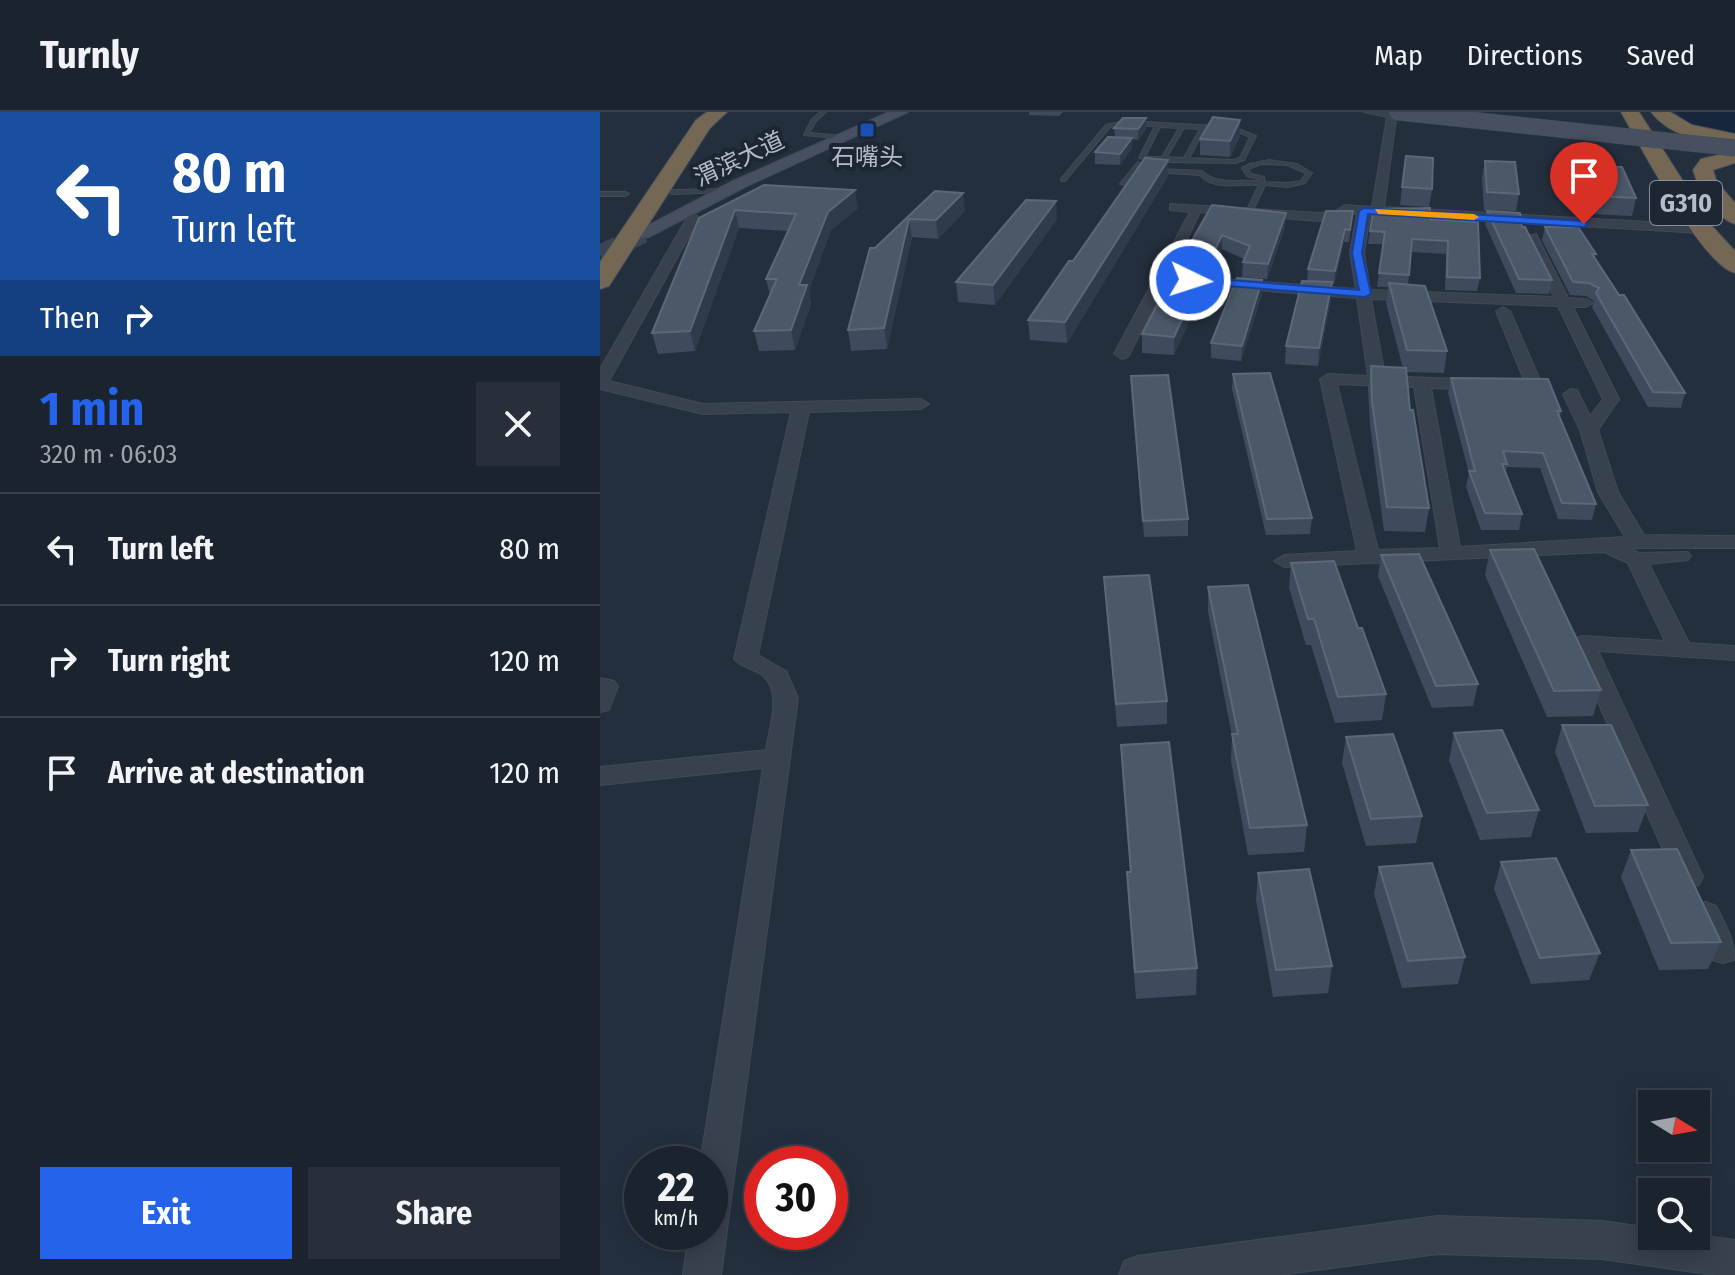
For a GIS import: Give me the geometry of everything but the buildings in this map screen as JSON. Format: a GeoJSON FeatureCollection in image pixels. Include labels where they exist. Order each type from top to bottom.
{"type":"FeatureCollection","features":[{"type":"Feature","properties":{"kind":"highway"},"geometry":{"type":"LineString","coordinates":[[600,250],[687,125],[701,112]]}},
{"type":"Feature","properties":{"kind":"highway"},"geometry":{"type":"LineString","coordinates":[[600,281],[703,124],[718,112]]}},
{"type":"Feature","properties":{"kind":"highway"},"geometry":{"type":"LineString","coordinates":[[1646,126],[1675,126],[1735,144]]}},
{"type":"Feature","properties":{"kind":"highway","name":"G310"},"geometry":{"type":"LineString","coordinates":[[1646,126],[1702,229],[1735,266]]}},
{"type":"Feature","properties":{"kind":"highway","name":"G310"},"geometry":{"type":"LineString","coordinates":[[1646,126],[1735,244]]}},
{"type":"Feature","properties":{"kind":"highway"},"geometry":{"type":"LineString","coordinates":[[1735,157],[1708,163],[1703,170],[1707,183],[1735,217]]}},
{"type":"Feature","properties":{"kind":"main road"},"geometry":{"type":"LineString","coordinates":[[867,112],[899,113]]}},
{"type":"Feature","properties":{"kind":"main road"},"geometry":{"type":"LineString","coordinates":[[1420,112],[1626,136],[1735,144]]}},
{"type":"Feature","properties":{"kind":"main road","name":"渭滨大道"},"geometry":{"type":"LineString","coordinates":[[643,233],[725,191],[899,113]]}},
{"type":"Feature","properties":{"kind":"main road"},"geometry":{"type":"LineString","coordinates":[[1395,114],[1735,144]]}},
{"type":"Feature","properties":{"kind":"street"},"geometry":{"type":"LineString","coordinates":[[1369,112],[1646,126]]}},
{"type":"Feature","properties":{"kind":"street"},"geometry":{"type":"LineString","coordinates":[[1377,380],[1357,253],[1371,211],[1395,114]]}},
{"type":"Feature","properties":{"kind":"street"},"geometry":{"type":"LineString","coordinates":[[1174,207],[1320,217],[1338,215],[1345,209],[1702,229]]}},
{"type":"Feature","properties":{"kind":"street"},"geometry":{"type":"LineString","coordinates":[[686,211],[693,218],[600,384],[632,389],[703,409],[921,404]]}},
{"type":"Feature","properties":{"kind":"street"},"geometry":{"type":"LineString","coordinates":[[1122,354],[1195,214]]}},
{"type":"Feature","properties":{"kind":"street"},"geometry":{"type":"LineString","coordinates":[[1531,237],[1611,399],[1589,430]]}},
{"type":"Feature","properties":{"kind":"street"},"geometry":{"type":"LineString","coordinates":[[1161,278],[1365,294],[1586,303]]}},
{"type":"Feature","properties":{"kind":"street"},"geometry":{"type":"LineString","coordinates":[[1369,557],[1328,379],[1535,387],[1503,311]]}},
{"type":"Feature","properties":{"kind":"street"},"geometry":{"type":"LineString","coordinates":[[1422,385],[1451,553]]}},
{"type":"Feature","properties":{"kind":"street"},"geometry":{"type":"LineString","coordinates":[[1571,394],[1589,430],[1608,492],[1681,650]]}},
{"type":"Feature","properties":{"kind":"street"},"geometry":{"type":"LineString","coordinates":[[721,1146],[785,687],[772,670],[746,659],[801,407]]}},
{"type":"Feature","properties":{"kind":"street"},"geometry":{"type":"LineString","coordinates":[[1636,549],[1659,542],[1735,542]]}},
{"type":"Feature","properties":{"kind":"street"},"geometry":{"type":"LineString","coordinates":[[1284,561],[1607,546],[1666,556],[1735,558]]}},
{"type":"Feature","properties":{"kind":"street"},"geometry":{"type":"LineString","coordinates":[[1723,951],[1583,643],[1735,653]]}},
{"type":"Feature","properties":{"kind":"street"},"geometry":{"type":"LineString","coordinates":[[600,686],[606,686],[600,704]]}},
{"type":"Feature","properties":{"kind":"street"},"geometry":{"type":"LineString","coordinates":[[600,776],[777,758]]}},
{"type":"Feature","properties":{"kind":"street"},"geometry":{"type":"LineString","coordinates":[[1138,1275],[1438,1235],[1602,1240],[1735,1259]]}},
{"type":"Feature","properties":{"kind":"street"},"geometry":{"type":"LineString","coordinates":[[702,1275],[705,1250]]}},
{"type":"Feature","properties":{"kind":"lane"},"geometry":{"type":"LineString","coordinates":[[824,112],[814,120],[806,134],[843,138]]}},
{"type":"Feature","properties":{"kind":"lane"},"geometry":{"type":"LineString","coordinates":[[1063,180],[1113,124],[1204,127],[1239,130],[1253,136],[1242,159],[1237,161],[1142,158]]}},
{"type":"Feature","properties":{"kind":"lane"},"geometry":{"type":"LineString","coordinates":[[1123,184],[1142,158],[1158,125]]}},
{"type":"Feature","properties":{"kind":"lane"},"geometry":{"type":"LineString","coordinates":[[1163,160],[1182,126]]}},
{"type":"Feature","properties":{"kind":"lane"},"geometry":{"type":"LineString","coordinates":[[1185,161],[1204,127]]}},
{"type":"Feature","properties":{"kind":"lane"},"geometry":{"type":"LineString","coordinates":[[1095,142],[1108,142]]}},
{"type":"Feature","properties":{"kind":"lane"},"geometry":{"type":"LineString","coordinates":[[1134,144],[1147,145]]}},
{"type":"Feature","properties":{"kind":"lane"},"geometry":{"type":"LineString","coordinates":[[1134,169],[1202,173],[1208,180],[1216,182],[1262,185],[1292,185],[1310,176],[1304,169],[1281,163],[1258,163],[1245,168],[1249,175],[1262,178],[1262,185],[1249,212]]}},
{"type":"Feature","properties":{"kind":"lane"},"geometry":{"type":"LineString","coordinates":[[672,192],[725,191]]}},
{"type":"Feature","properties":{"kind":"lane"},"geometry":{"type":"LineString","coordinates":[[600,194],[626,194]]}},
{"type":"Feature","properties":{"kind":"water"},"geometry":{"type":"Polygon","coordinates":[[[1677,112],[1735,112],[1735,133],[1684,125],[1677,112]]]}},
{"type":"Feature","properties":{"kind":"tunnel"},"geometry":{"type":"LineString","coordinates":[[600,255],[643,233]]}},
{"type":"Feature","properties":{"kind":"slow traffic"},"geometry":{"type":"LineString","coordinates":[[1378,211],[1474,217]]}},
{"type":"Feature","properties":{"kind":"place","name":"石嘴头"},"geometry":{"type":"Point","coordinates":[867,130]}},
{"type":"Feature","properties":{"kind":"route"},"geometry":{"type":"LineString","coordinates":[[1190,280],[1365,294],[1357,253],[1364,211],[1584,224]]}}]}
